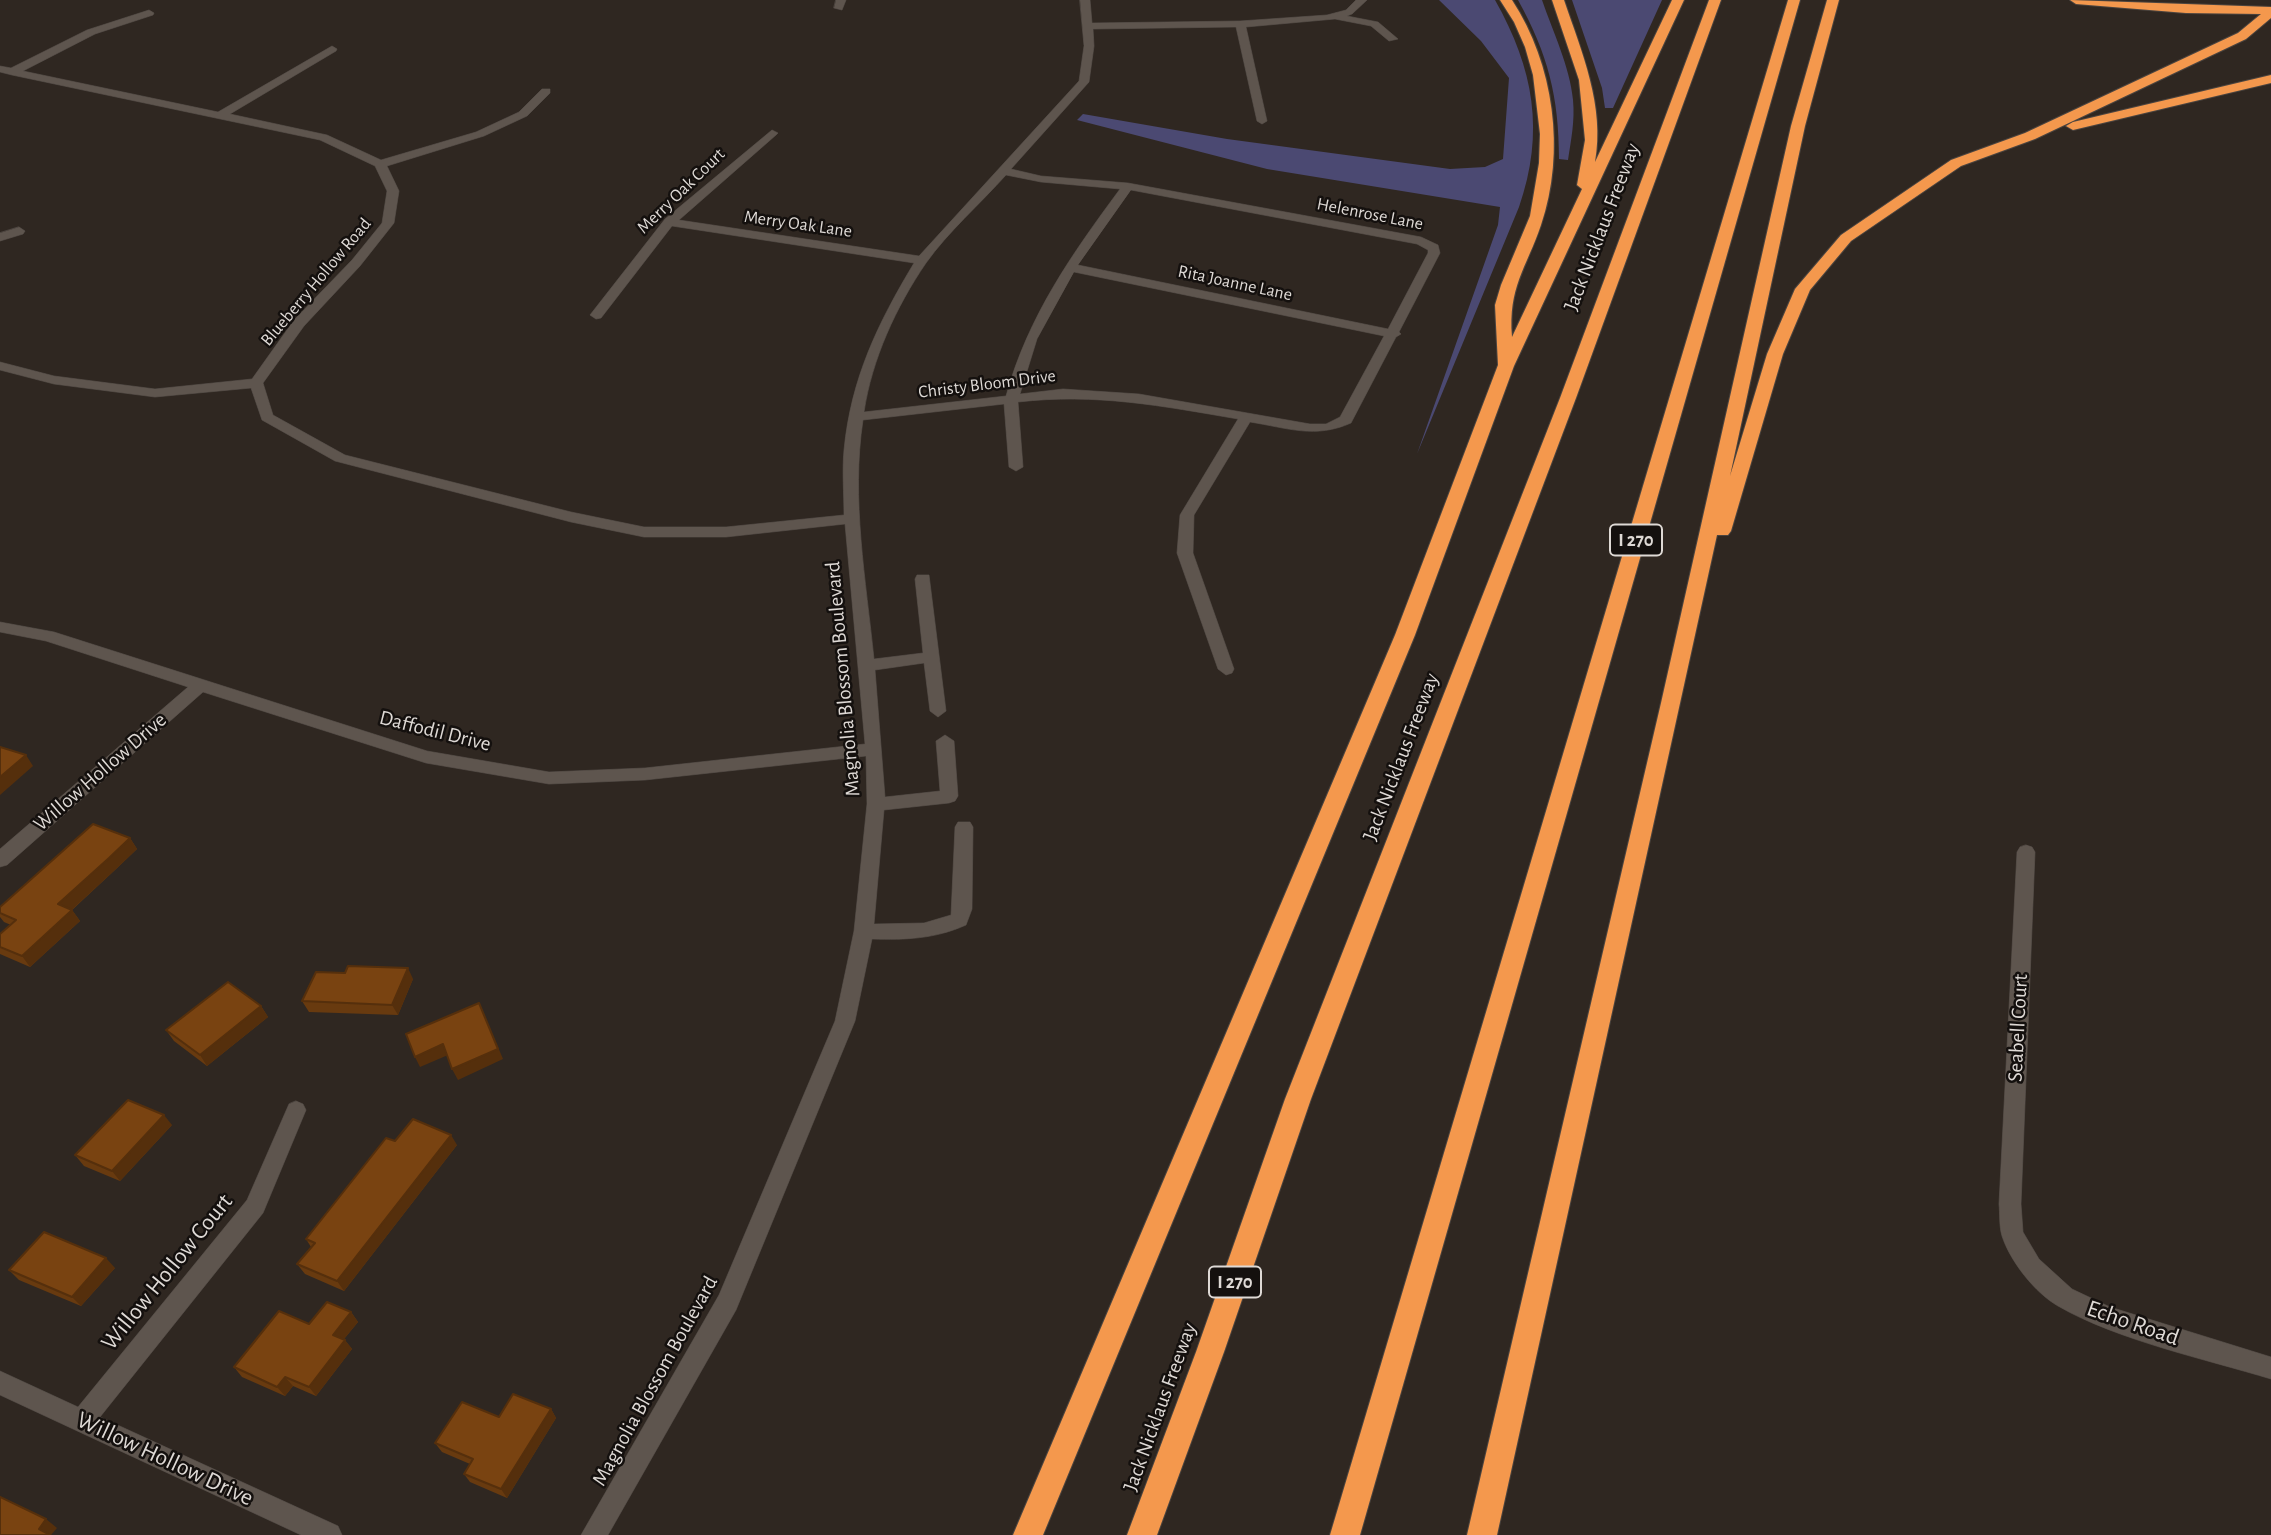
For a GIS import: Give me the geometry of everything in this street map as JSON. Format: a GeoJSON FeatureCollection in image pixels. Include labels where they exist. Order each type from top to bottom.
{"type":"FeatureCollection","features":[{"type":"Feature","properties":{"kind":"highway"},"geometry":{"type":"LineString","coordinates":[[1506,0],[1529,43],[1539,76],[1544,102],[1547,155],[1537,216],[1503,303],[1506,366]]}},
{"type":"Feature","properties":{"kind":"highway"},"geometry":{"type":"LineString","coordinates":[[1558,0],[1585,80],[1592,140],[1579,214]]}},
{"type":"Feature","properties":{"kind":"highway"},"geometry":{"type":"LineString","coordinates":[[1028,1535],[1405,635],[1506,366],[1678,0]]}},
{"type":"Feature","properties":{"kind":"highway","name":"Jack Nicklaus Freeway"},"geometry":{"type":"LineString","coordinates":[[1142,1535],[1210,1352],[1298,1099],[1568,398],[1715,0]]}},
{"type":"Feature","properties":{"kind":"highway","name":"I 270"},"geometry":{"type":"LineString","coordinates":[[1345,1535],[1794,0]]}},
{"type":"Feature","properties":{"kind":"highway"},"geometry":{"type":"LineString","coordinates":[[1482,1535],[1671,703],[1798,126],[1833,0]]}},
{"type":"Feature","properties":{"kind":"highway"},"geometry":{"type":"LineString","coordinates":[[2076,0],[2186,9],[2271,11]]}},
{"type":"Feature","properties":{"kind":"highway"},"geometry":{"type":"LineString","coordinates":[[1671,703],[1775,354],[1803,289],[1846,239],[1956,163],[2030,136],[2242,36],[2271,11]]}},
{"type":"Feature","properties":{"kind":"highway"},"geometry":{"type":"LineString","coordinates":[[2030,136],[2271,79]]}},
{"type":"Feature","properties":{"kind":"street","name":"Magnolia Blossom Boulevard"},"geometry":{"type":"LineString","coordinates":[[594,1535],[728,1302],[845,1021],[864,931],[876,804],[874,749],[852,519],[851,451],[856,417],[872,354],[890,313],[922,260],[1084,82],[1090,46],[1085,0]]}},
{"type":"Feature","properties":{"kind":"street"},"geometry":{"type":"LineString","coordinates":[[1088,26],[1240,24],[1335,16],[1349,12],[1362,0]]}},
{"type":"Feature","properties":{"kind":"street"},"geometry":{"type":"LineString","coordinates":[[6,71],[91,32],[149,13]]}},
{"type":"Feature","properties":{"kind":"street"},"geometry":{"type":"LineString","coordinates":[[1335,16],[1374,24],[1393,39]]}},
{"type":"Feature","properties":{"kind":"street"},"geometry":{"type":"LineString","coordinates":[[1240,24],[1262,121]]}},
{"type":"Feature","properties":{"kind":"street"},"geometry":{"type":"LineString","coordinates":[[222,114],[332,49]]}},
{"type":"Feature","properties":{"kind":"street"},"geometry":{"type":"LineString","coordinates":[[6,71],[323,137],[380,164],[480,135],[523,114],[546,91]]}},
{"type":"Feature","properties":{"kind":"street","name":"Merry Oak Court"},"geometry":{"type":"LineString","coordinates":[[596,314],[669,222],[772,133]]}},
{"type":"Feature","properties":{"kind":"street","name":"Blueberry Hollow Road"},"geometry":{"type":"LineString","coordinates":[[257,383],[299,323],[356,263],[388,223],[393,191],[380,164]]}},
{"type":"Feature","properties":{"kind":"street","name":"Helenrose Lane"},"geometry":{"type":"LineString","coordinates":[[1004,171],[1041,179],[1128,186],[1429,244],[1434,253],[1394,334],[1346,420],[1336,426],[1310,428],[1246,417]]}},
{"type":"Feature","properties":{"kind":"street"},"geometry":{"type":"LineString","coordinates":[[1016,467],[1012,399],[1040,319],[1069,267],[1128,186]]}},
{"type":"Feature","properties":{"kind":"street","name":"Merry Oak Lane"},"geometry":{"type":"LineString","coordinates":[[669,222],[922,260]]}},
{"type":"Feature","properties":{"kind":"street"},"geometry":{"type":"LineString","coordinates":[[0,237],[19,231]]}},
{"type":"Feature","properties":{"kind":"street","name":"Rita Joanne Lane"},"geometry":{"type":"LineString","coordinates":[[1069,267],[1394,334]]}},
{"type":"Feature","properties":{"kind":"street"},"geometry":{"type":"LineString","coordinates":[[0,366],[54,380],[155,393],[257,383],[267,417],[340,458],[571,517],[644,532],[726,531],[852,519]]}},
{"type":"Feature","properties":{"kind":"street","name":"Christy Bloom Drive"},"geometry":{"type":"LineString","coordinates":[[856,417],[1063,393],[1139,398],[1246,417]]}},
{"type":"Feature","properties":{"kind":"street"},"geometry":{"type":"LineString","coordinates":[[1226,669],[1185,553],[1187,515],[1246,417]]}},
{"type":"Feature","properties":{"kind":"street"},"geometry":{"type":"LineString","coordinates":[[923,579],[938,711]]}},
{"type":"Feature","properties":{"kind":"street","name":"Daffodil Drive"},"geometry":{"type":"LineString","coordinates":[[0,627],[48,636],[426,757],[549,778],[645,774],[874,749]]}},
{"type":"Feature","properties":{"kind":"street"},"geometry":{"type":"LineString","coordinates":[[866,665],[932,657]]}},
{"type":"Feature","properties":{"kind":"street","name":"Willow Hollow Drive"},"geometry":{"type":"LineString","coordinates":[[0,860],[201,685]]}},
{"type":"Feature","properties":{"kind":"street"},"geometry":{"type":"LineString","coordinates":[[876,804],[948,796],[945,741]]}},
{"type":"Feature","properties":{"kind":"street"},"geometry":{"type":"LineString","coordinates":[[864,931],[916,933],[946,927],[959,920],[963,909],[964,827]]}},
{"type":"Feature","properties":{"kind":"street","name":"Seabell Court"},"geometry":{"type":"LineString","coordinates":[[2010,1204],[2026,852]]}},
{"type":"Feature","properties":{"kind":"street","name":"Willow Hollow Court"},"geometry":{"type":"LineString","coordinates":[[82,1421],[255,1206],[296,1110]]}},
{"type":"Feature","properties":{"kind":"street","name":"Echo Road"},"geometry":{"type":"LineString","coordinates":[[2010,1204],[2012,1234],[2031,1266],[2064,1297],[2106,1317],[2271,1368]]}},
{"type":"Feature","properties":{"kind":"street","name":"Willow Hollow Drive"},"geometry":{"type":"LineString","coordinates":[[0,1383],[330,1535]]}},
{"type":"Feature","properties":{"kind":"shaded area"},"geometry":{"type":"Polygon","coordinates":[[[1439,0],[1495,0],[1519,51],[1527,76],[1533,127],[1532,153],[1519,207],[1417,454],[1498,225],[1500,207],[1267,169],[1077,120],[1083,114],[1227,139],[1450,169],[1485,167],[1503,159],[1509,78],[1481,41],[1439,0]]]}},
{"type":"Feature","properties":{"kind":"shaded area"},"geometry":{"type":"Polygon","coordinates":[[[1518,0],[1542,0],[1565,62],[1573,108],[1568,160],[1559,159],[1557,116],[1550,76],[1537,39],[1518,0]]]}},
{"type":"Feature","properties":{"kind":"shaded area"},"geometry":{"type":"Polygon","coordinates":[[[1572,0],[1662,0],[1613,108],[1605,108],[1602,88],[1572,0]]]}},
{"type":"Feature","properties":{"kind":"building"},"geometry":{"type":"Polygon","coordinates":[[[0,747],[26,755],[0,777],[0,747]]]}},
{"type":"Feature","properties":{"kind":"building"},"geometry":{"type":"Polygon","coordinates":[[[93,824],[130,838],[58,904],[72,910],[22,956],[0,947],[0,934],[16,920],[0,913],[0,907],[93,824]]]}},
{"type":"Feature","properties":{"kind":"building"},"geometry":{"type":"Polygon","coordinates":[[[348,966],[408,968],[392,1005],[302,1001],[316,972],[345,973],[348,966]]]}},
{"type":"Feature","properties":{"kind":"building"},"geometry":{"type":"Polygon","coordinates":[[[228,982],[261,1006],[200,1055],[166,1030],[228,982]]]}},
{"type":"Feature","properties":{"kind":"building"},"geometry":{"type":"Polygon","coordinates":[[[479,1003],[498,1049],[452,1069],[443,1044],[415,1057],[406,1034],[479,1003]]]}},
{"type":"Feature","properties":{"kind":"building"},"geometry":{"type":"Polygon","coordinates":[[[128,1100],[164,1115],[112,1171],[75,1155],[128,1100]]]}},
{"type":"Feature","properties":{"kind":"building"},"geometry":{"type":"Polygon","coordinates":[[[413,1119],[451,1135],[337,1281],[297,1264],[315,1243],[306,1239],[386,1138],[395,1141],[413,1119]]]}},
{"type":"Feature","properties":{"kind":"building"},"geometry":{"type":"Polygon","coordinates":[[[44,1232],[106,1258],[72,1297],[9,1270],[44,1232]]]}},
{"type":"Feature","properties":{"kind":"building"},"geometry":{"type":"Polygon","coordinates":[[[327,1302],[351,1312],[333,1335],[345,1340],[309,1387],[285,1377],[277,1387],[234,1367],[279,1311],[309,1324],[327,1302]]]}},
{"type":"Feature","properties":{"kind":"building"},"geometry":{"type":"Polygon","coordinates":[[[513,1394],[551,1409],[501,1489],[464,1474],[473,1459],[435,1443],[462,1402],[499,1417],[513,1394]]]}},
{"type":"Feature","properties":{"kind":"building"},"geometry":{"type":"Polygon","coordinates":[[[0,1497],[46,1519],[39,1529],[50,1535],[0,1535],[0,1497]]]}}]}
